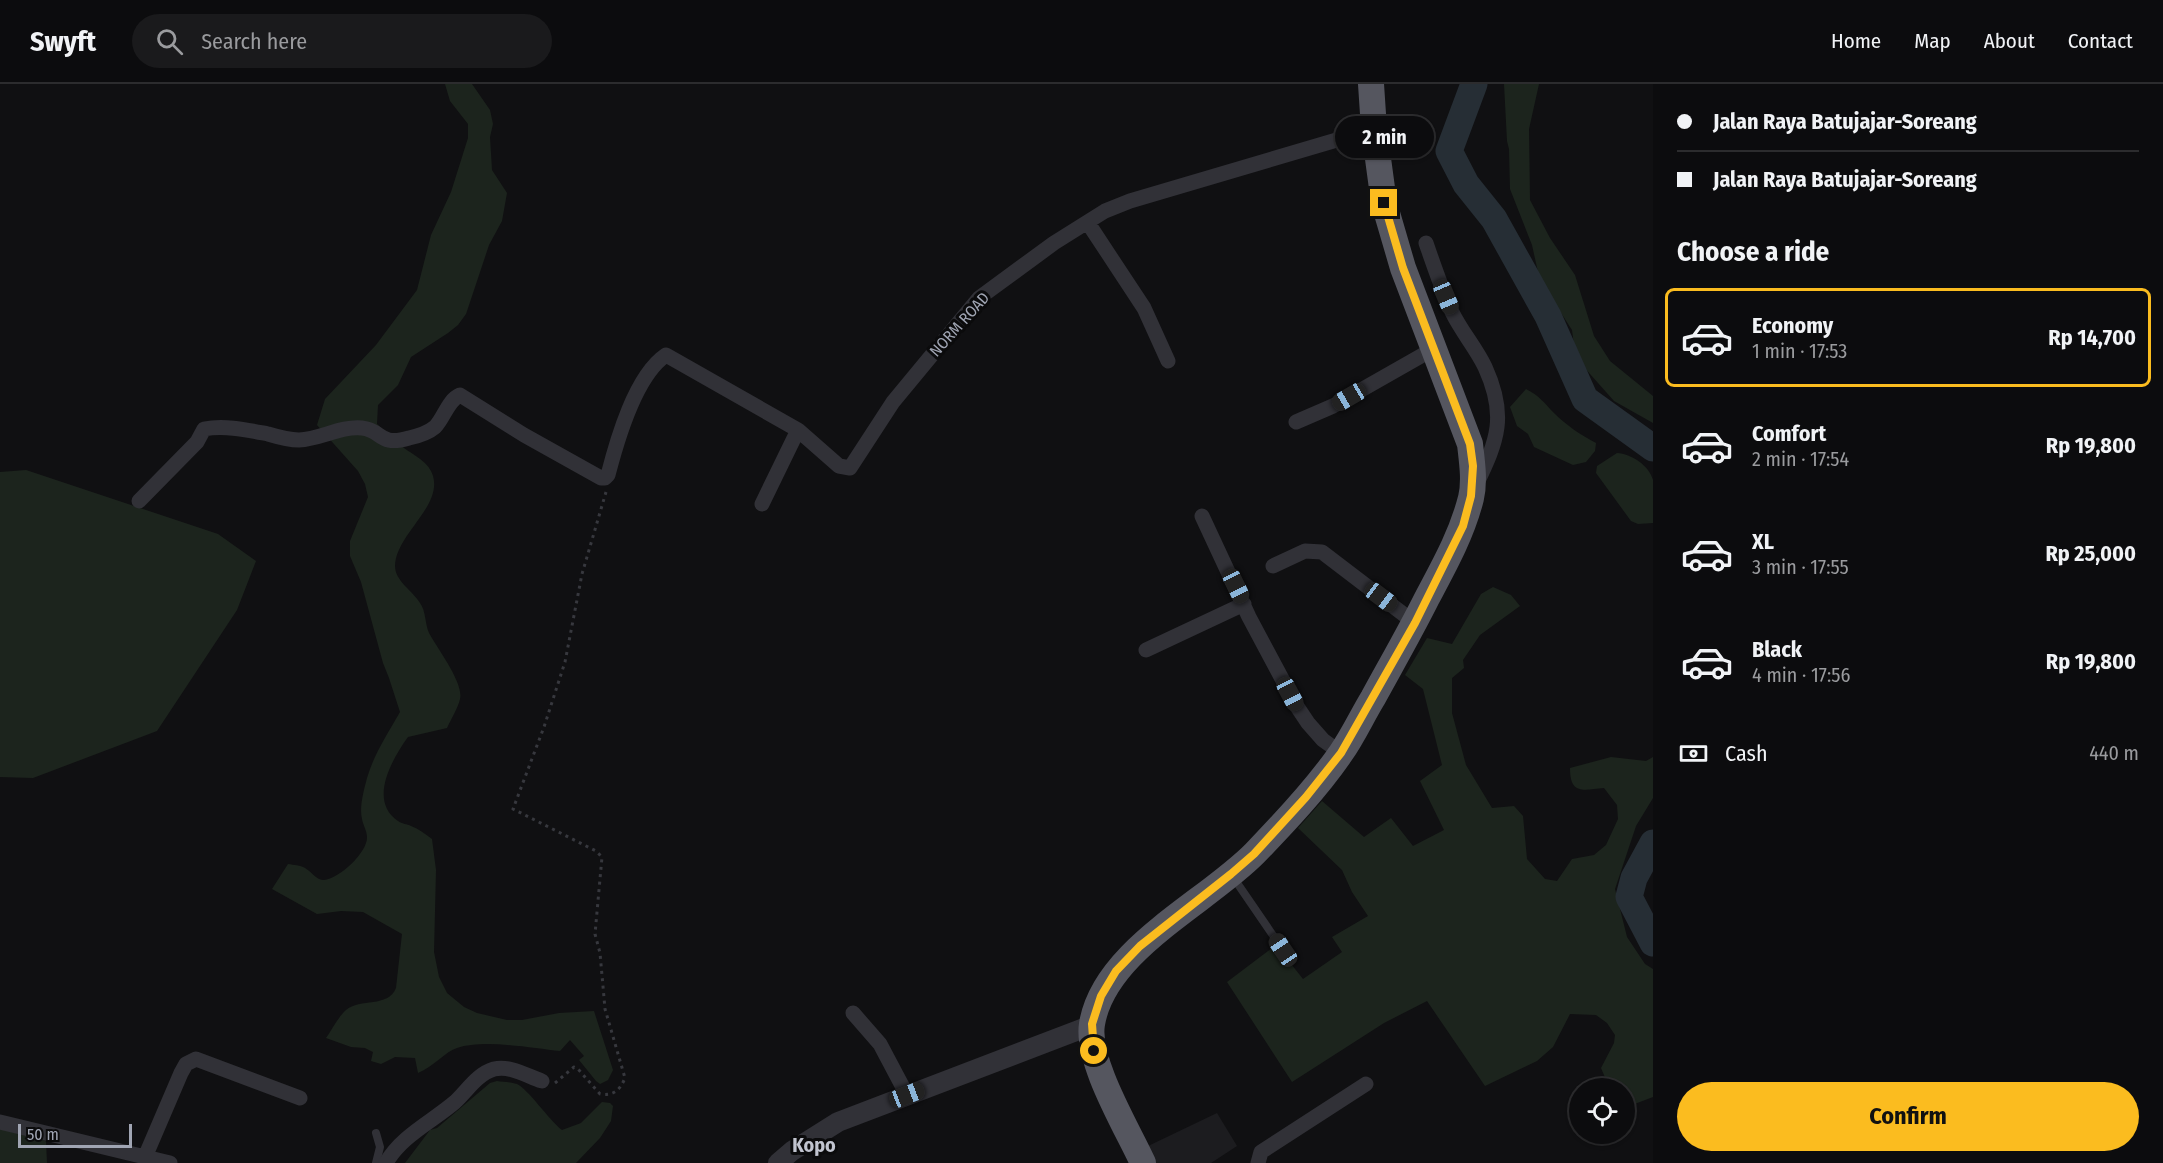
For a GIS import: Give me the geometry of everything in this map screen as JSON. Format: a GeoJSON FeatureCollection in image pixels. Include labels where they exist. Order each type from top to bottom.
{"type":"FeatureCollection","features":[{"type":"Feature","properties":{"kind":"highway"},"geometry":{"type":"LineString","coordinates":[[1143,1163],[1105,1083],[1094,1051],[1092,1024],[1101,996],[1116,971],[1140,946],[1254,854],[1306,797],[1341,753],[1415,623],[1463,526],[1471,496],[1473,466],[1470,444],[1403,268],[1384,203],[1374,129],[1371,84]]}},
{"type":"Feature","properties":{"kind":"street","name":"NORM ROAD"},"geometry":{"type":"LineString","coordinates":[[607,477],[627,412],[646,379],[663,357],[669,356],[798,430],[839,466],[850,468],[893,402],[973,304],[1026,262],[1118,205],[1374,129]]}},
{"type":"Feature","properties":{"kind":"street"},"geometry":{"type":"LineString","coordinates":[[1088,223],[1144,308],[1168,361]]}},
{"type":"Feature","properties":{"kind":"street"},"geometry":{"type":"LineString","coordinates":[[1426,243],[1452,312],[1485,367],[1497,403],[1498,425],[1495,445],[1471,496]]}},
{"type":"Feature","properties":{"kind":"street"},"geometry":{"type":"LineString","coordinates":[[1296,422],[1333,406],[1435,348]]}},
{"type":"Feature","properties":{"kind":"street"},"geometry":{"type":"LineString","coordinates":[[139,501],[197,442],[206,428],[226,427],[289,440],[301,440],[331,432],[361,428],[387,441],[397,441],[427,432],[434,427],[454,399],[460,395],[524,435],[601,478],[607,477]]}},
{"type":"Feature","properties":{"kind":"street"},"geometry":{"type":"LineString","coordinates":[[762,504],[798,430]]}},
{"type":"Feature","properties":{"kind":"street"},"geometry":{"type":"LineString","coordinates":[[1202,516],[1272,660],[1308,723],[1323,740],[1341,753]]}},
{"type":"Feature","properties":{"kind":"street"},"geometry":{"type":"LineString","coordinates":[[1273,566],[1305,551],[1322,552],[1415,623]]}},
{"type":"Feature","properties":{"kind":"street"},"geometry":{"type":"LineString","coordinates":[[1146,650],[1244,604]]}},
{"type":"Feature","properties":{"kind":"street"},"geometry":{"type":"LineString","coordinates":[[853,1013],[880,1044],[907,1095]]}},
{"type":"Feature","properties":{"kind":"street"},"geometry":{"type":"LineString","coordinates":[[778,1163],[792,1151],[838,1122],[1092,1024]]}},
{"type":"Feature","properties":{"kind":"street"},"geometry":{"type":"LineString","coordinates":[[145,1157],[181,1073],[190,1061],[196,1059],[300,1098]]}},
{"type":"Feature","properties":{"kind":"street"},"geometry":{"type":"LineString","coordinates":[[386,1163],[400,1145],[456,1101],[480,1076],[505,1067],[542,1081]]}},
{"type":"Feature","properties":{"kind":"street"},"geometry":{"type":"LineString","coordinates":[[1258,1163],[1261,1152],[1366,1084]]}},
{"type":"Feature","properties":{"kind":"street"},"geometry":{"type":"LineString","coordinates":[[0,1122],[170,1163]]}},
{"type":"Feature","properties":{"kind":"lane"},"geometry":{"type":"LineString","coordinates":[[1231,874],[1283,950]]}},
{"type":"Feature","properties":{"kind":"lane"},"geometry":{"type":"LineString","coordinates":[[376,1132],[380,1147],[376,1163]]}},
{"type":"Feature","properties":{"kind":"path"},"geometry":{"type":"LineString","coordinates":[[542,1081],[557,1083],[574,1067],[600,1094],[604,1095],[615,1093],[625,1078],[605,1009],[600,953],[595,934],[602,857],[596,850],[513,808],[544,727],[565,662],[582,574],[610,481],[607,477]]}},
{"type":"Feature","properties":{"kind":"shaded area"},"geometry":{"type":"Polygon","coordinates":[[[445,84],[472,84],[490,110],[493,124],[490,137],[492,170],[507,193],[502,221],[489,245],[466,314],[448,333],[411,357],[398,385],[378,405],[377,424],[425,463],[433,476],[434,487],[431,499],[397,554],[395,566],[401,581],[422,606],[429,633],[454,675],[460,692],[459,702],[447,728],[408,737],[390,768],[384,791],[385,803],[389,813],[398,821],[417,829],[432,839],[436,870],[434,952],[439,977],[447,993],[464,1007],[477,1013],[507,1020],[594,1011],[613,1070],[608,1080],[600,1084],[579,1060],[584,1056],[570,1040],[560,1051],[508,1045],[468,1045],[453,1050],[418,1073],[415,1058],[395,1057],[381,1064],[371,1061],[373,1052],[365,1048],[351,1047],[326,1038],[346,1010],[352,1006],[380,1001],[392,994],[396,988],[402,934],[363,912],[341,911],[317,914],[272,889],[288,864],[303,867],[324,880],[337,875],[358,857],[367,837],[361,809],[367,778],[377,752],[400,712],[383,663],[361,582],[350,556],[350,541],[368,497],[365,484],[358,471],[317,425],[325,399],[376,345],[417,290],[431,235],[451,192],[468,138],[468,124],[450,101],[445,84]]]}},
{"type":"Feature","properties":{"kind":"shaded area"},"geometry":{"type":"Polygon","coordinates":[[[1504,84],[1539,84],[1529,129],[1530,200],[1550,238],[1575,275],[1594,336],[1610,361],[1653,396],[1653,423],[1614,401],[1582,365],[1574,345],[1572,330],[1543,285],[1532,245],[1510,189],[1504,84]]]}},
{"type":"Feature","properties":{"kind":"shaded area"},"geometry":{"type":"Polygon","coordinates":[[[1526,389],[1569,426],[1596,443],[1595,451],[1586,462],[1573,465],[1534,447],[1528,434],[1517,426],[1510,407],[1526,389]]]}},
{"type":"Feature","properties":{"kind":"shaded area"},"geometry":{"type":"Polygon","coordinates":[[[1617,453],[1639,461],[1651,475],[1653,523],[1638,524],[1631,521],[1596,473],[1597,466],[1617,453]]]}},
{"type":"Feature","properties":{"kind":"shaded area"},"geometry":{"type":"Polygon","coordinates":[[[26,470],[218,534],[256,561],[237,610],[157,731],[33,778],[0,777],[0,472],[26,470]]]}},
{"type":"Feature","properties":{"kind":"shaded area"},"geometry":{"type":"Polygon","coordinates":[[[1493,587],[1511,595],[1520,606],[1480,635],[1463,660],[1464,668],[1452,678],[1452,713],[1466,765],[1492,808],[1514,806],[1523,816],[1527,859],[1545,879],[1557,881],[1572,859],[1594,855],[1606,845],[1618,819],[1617,805],[1604,788],[1584,790],[1575,787],[1572,783],[1570,768],[1611,757],[1646,761],[1653,757],[1653,798],[1636,826],[1615,889],[1627,937],[1645,964],[1653,969],[1653,1097],[1635,1104],[1635,1078],[1605,1078],[1601,1068],[1614,1043],[1615,1035],[1607,1023],[1596,1015],[1570,1014],[1553,1047],[1537,1061],[1485,1086],[1427,1001],[1384,1023],[1292,1082],[1227,982],[1276,945],[1303,979],[1342,952],[1332,937],[1368,916],[1352,892],[1342,870],[1298,828],[1322,801],[1364,837],[1391,818],[1413,846],[1444,830],[1420,781],[1442,765],[1423,689],[1405,675],[1427,638],[1452,644],[1481,594],[1493,587]]]}},
{"type":"Feature","properties":{"kind":"shaded area"},"geometry":{"type":"Polygon","coordinates":[[[497,1081],[515,1083],[522,1087],[562,1130],[581,1123],[602,1102],[613,1106],[611,1121],[600,1138],[576,1163],[405,1163],[430,1130],[437,1128],[490,1083],[497,1081]]]}},
{"type":"Feature","properties":{"kind":"shaded area"},"geometry":{"type":"Polygon","coordinates":[[[1217,1113],[1237,1146],[1211,1163],[1154,1163],[1146,1147],[1217,1113]]]}},
{"type":"Feature","properties":{"kind":"shaded area"},"geometry":{"type":"Polygon","coordinates":[[[0,1129],[46,1141],[47,1163],[0,1163],[0,1129]]]}},
{"type":"Feature","properties":{"kind":"waterway"},"geometry":{"type":"LineString","coordinates":[[1474,84],[1449,151],[1466,184],[1494,219],[1548,316],[1585,399],[1653,448]]}},
{"type":"Feature","properties":{"kind":"waterway"},"geometry":{"type":"LineString","coordinates":[[1653,843],[1634,878],[1629,897],[1653,943]]}},
{"type":"Feature","properties":{"kind":"district","name":"Kopo"},"geometry":{"type":"Point","coordinates":[814,1145]}},
{"type":"Feature","properties":{"kind":"route"},"geometry":{"type":"LineString","coordinates":[[1094,1051],[1092,1024],[1101,996],[1116,971],[1140,946],[1254,854],[1306,797],[1341,753],[1415,623],[1463,526],[1471,496],[1473,466],[1470,444],[1403,268],[1384,203]]}}]}
